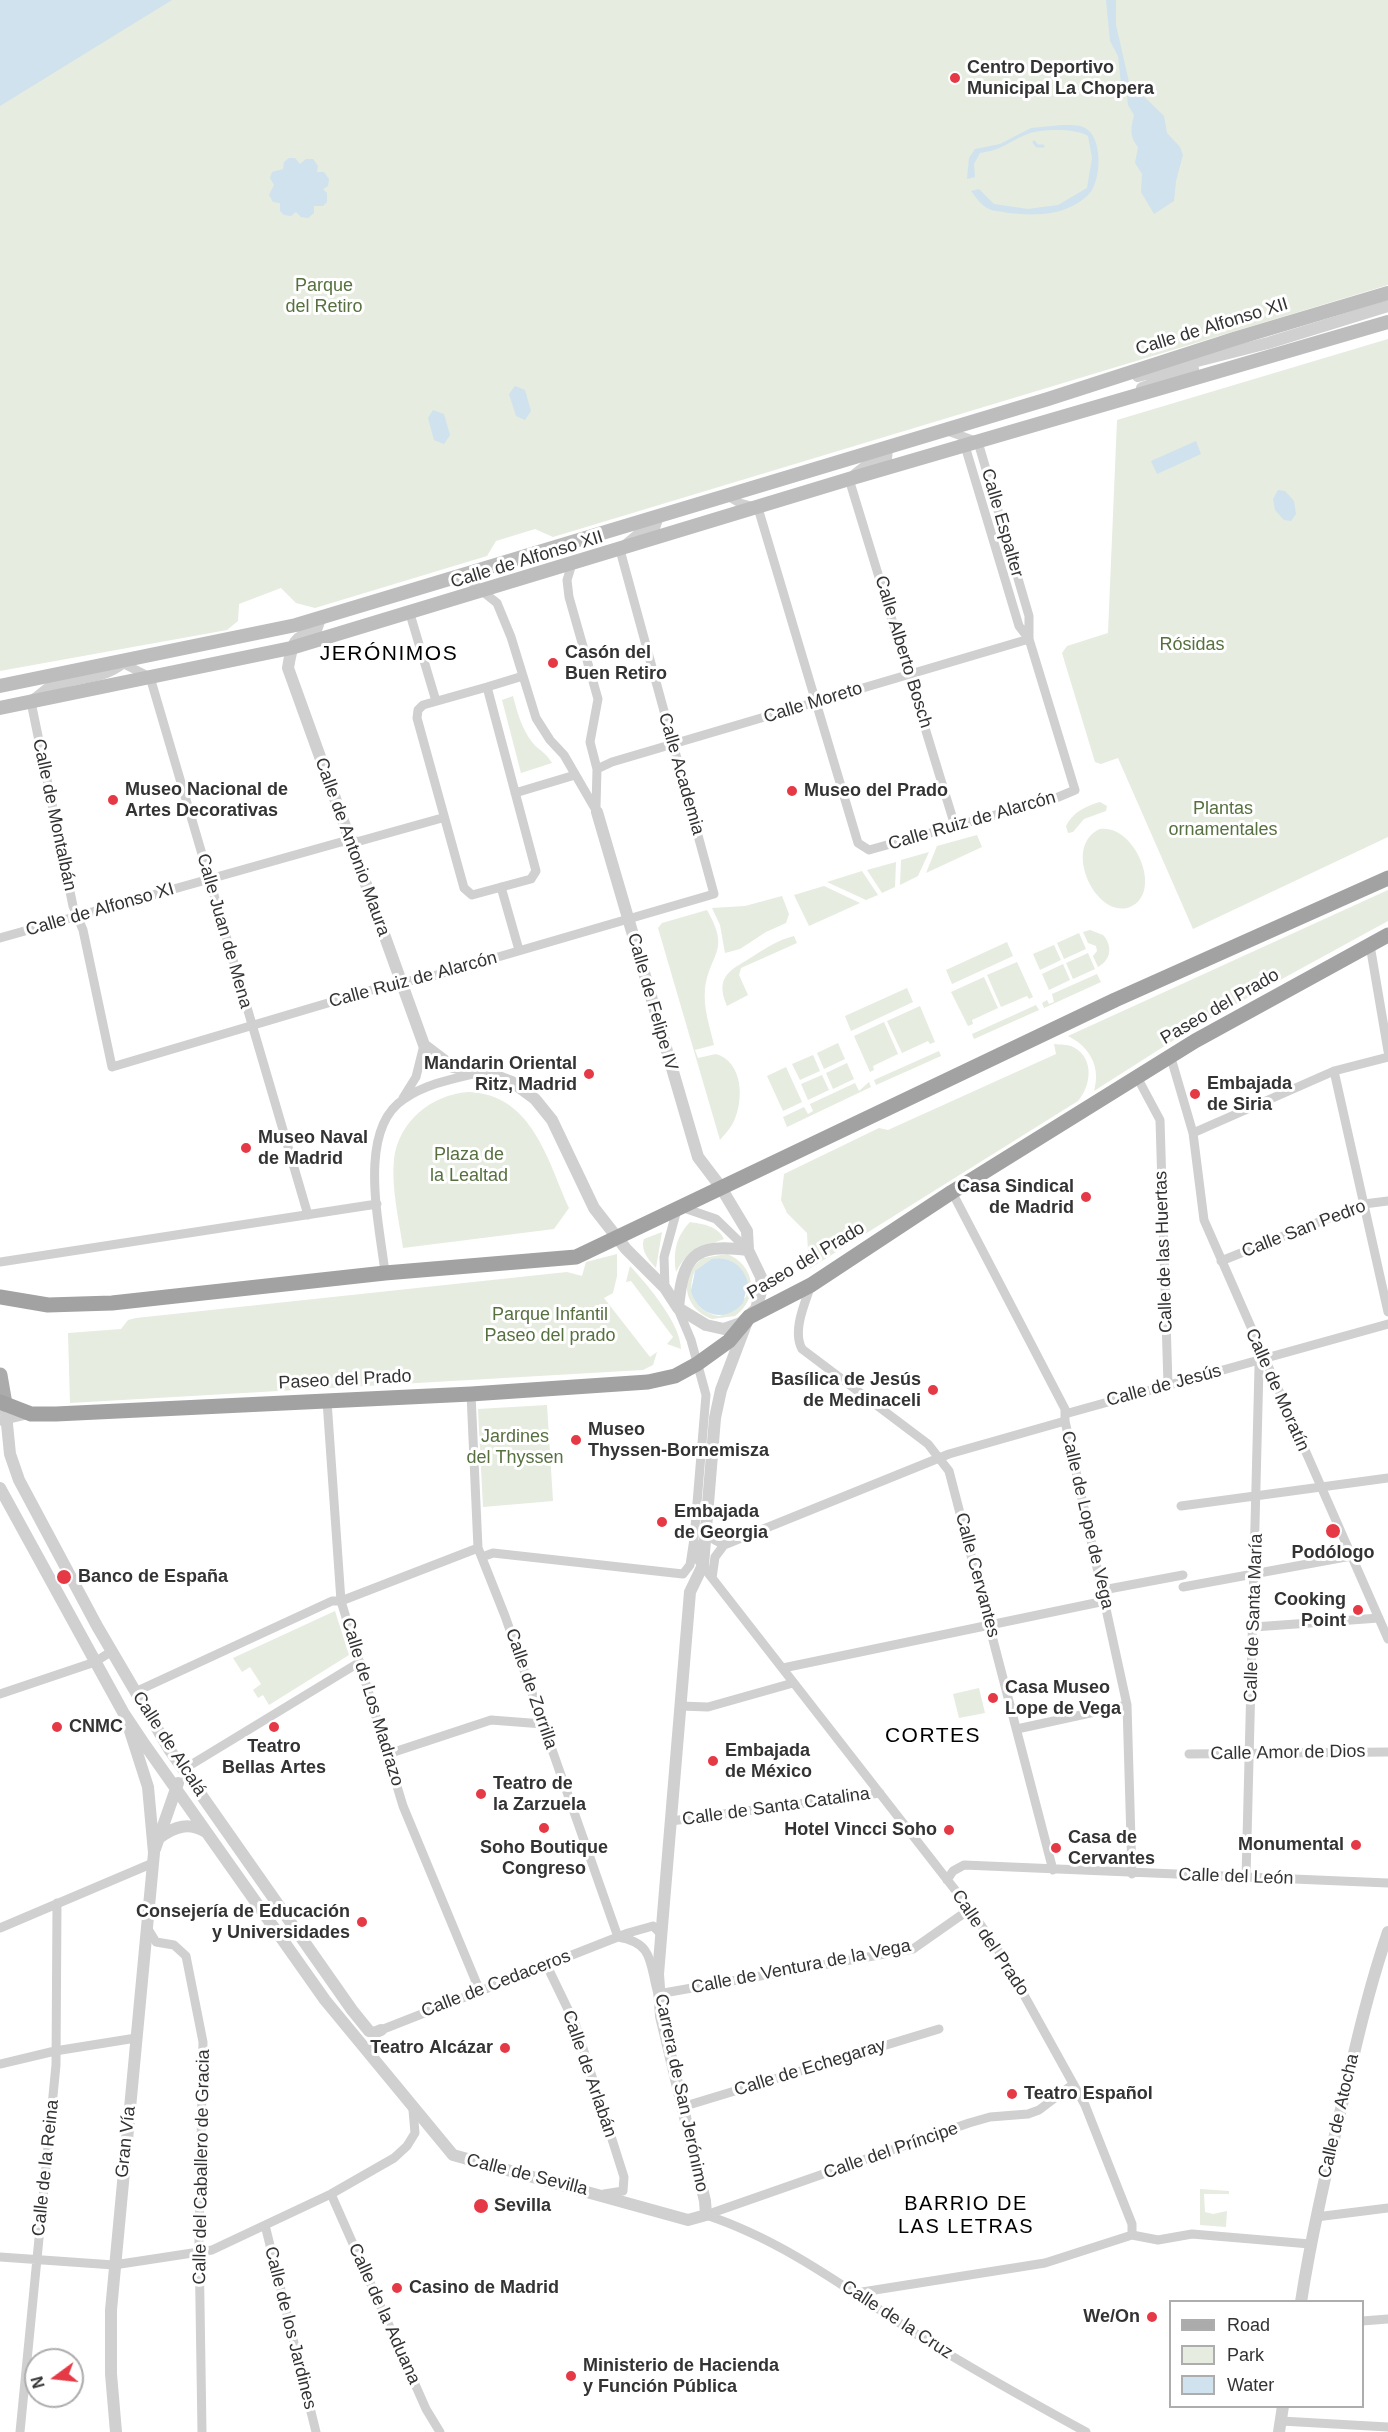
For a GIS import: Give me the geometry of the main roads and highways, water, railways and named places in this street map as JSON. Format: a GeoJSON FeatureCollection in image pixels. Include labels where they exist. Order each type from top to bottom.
{"type":"FeatureCollection","features":[{"type":"Feature","properties":{"kind":"highway"},"geometry":{"type":"LineString","coordinates":[[0,1297],[48,1305],[112,1303],[385,1273],[570,1259],[1115,1000],[1388,878]]}},
{"type":"Feature","properties":{"kind":"highway","name":"Paseo del Prado"},"geometry":{"type":"LineString","coordinates":[[3,1412],[31,1414],[471,1394],[648,1382],[675,1376],[697,1364],[729,1341],[749,1317],[811,1285],[952,1192],[1195,1041],[1388,935]]}},
{"type":"Feature","properties":{"kind":"main road","name":"Calle de Alfonso XII"},"geometry":{"type":"LineString","coordinates":[[0,686],[275,631],[320,619],[1048,399],[1225,341],[1388,293]]}},
{"type":"Feature","properties":{"kind":"main road","name":"Calle de Alfonso XII"},"geometry":{"type":"LineString","coordinates":[[0,708],[291,648],[410,614],[849,479],[1388,322]]}},
{"type":"Feature","properties":{"kind":"main road"},"geometry":{"type":"LineString","coordinates":[[0,1375],[3,1412]]}},
{"type":"Feature","properties":{"kind":"water"},"geometry":{"type":"Polygon","coordinates":[[[0,0],[172,0],[0,106],[0,0]]]}},
{"type":"Feature","properties":{"kind":"water"},"geometry":{"type":"Polygon","coordinates":[[[1106,0],[1116,0],[1116,25],[1129,82],[1164,116],[1167,133],[1180,147],[1183,155],[1176,181],[1174,201],[1154,214],[1141,192],[1142,174],[1135,163],[1138,147],[1132,132],[1134,115],[1128,105],[1126,87],[1121,83],[1118,56],[1110,41],[1106,0]]]}},
{"type":"Feature","properties":{"kind":"water"},"geometry":{"type":"Polygon","coordinates":[[[1076,125],[1085,128],[1093,136],[1096,144],[1098,172],[1088,195],[1060,211],[1040,214],[995,211],[980,202],[971,191],[979,189],[994,204],[1028,209],[1058,205],[1087,188],[1092,158],[1088,136],[1067,131],[1034,132],[995,150],[980,153],[974,164],[975,177],[967,179],[969,158],[975,149],[1000,144],[1031,128],[1076,125]]]}},
{"type":"Feature","properties":{"kind":"water"},"geometry":{"type":"Polygon","coordinates":[[[289,158],[295,158],[300,164],[306,159],[313,159],[318,166],[317,172],[324,172],[329,179],[328,186],[323,189],[327,193],[327,202],[323,206],[314,206],[314,213],[308,218],[301,217],[296,212],[291,216],[284,215],[280,211],[280,203],[273,202],[269,195],[274,185],[270,178],[272,172],[283,169],[284,162],[289,158]]]}},
{"type":"Feature","properties":{"kind":"water"},"geometry":{"type":"Polygon","coordinates":[[[515,386],[525,390],[531,411],[525,420],[516,416],[509,394],[515,386]]]}},
{"type":"Feature","properties":{"kind":"water"},"geometry":{"type":"Polygon","coordinates":[[[433,410],[444,414],[450,435],[444,444],[434,440],[428,418],[433,410]]]}},
{"type":"Feature","properties":{"kind":"water"},"geometry":{"type":"Polygon","coordinates":[[[1196,441],[1201,454],[1157,474],[1151,461],[1196,441]]]}},
{"type":"Feature","properties":{"kind":"water"},"geometry":{"type":"Polygon","coordinates":[[[1278,490],[1285,491],[1294,501],[1296,514],[1291,521],[1284,520],[1275,510],[1273,499],[1278,490]]]}},
{"type":"Feature","properties":{"kind":"water"},"geometry":{"type":"Polygon","coordinates":[[[712,1259],[725,1259],[735,1263],[743,1271],[748,1283],[743,1303],[729,1313],[721,1315],[713,1314],[700,1307],[691,1291],[695,1271],[712,1259]]]}},
{"type":"Feature","properties":{"kind":"waterway"},"geometry":{"type":"LineString","coordinates":[[1034,142],[1037,146],[1043,146]]}},
{"type":"Feature","properties":{"kind":"place","name":"Centro Deportivo Municipal La Chopera"},"geometry":{"type":"Point","coordinates":[955,78]}},
{"type":"Feature","properties":{"kind":"place","name":"Casón del Buen Retiro"},"geometry":{"type":"Point","coordinates":[553,663]}},
{"type":"Feature","properties":{"kind":"place","name":"Museo del Prado"},"geometry":{"type":"Point","coordinates":[792,791]}},
{"type":"Feature","properties":{"kind":"place","name":"Museo Nacional de Artes Decorativas"},"geometry":{"type":"Point","coordinates":[113,800]}},
{"type":"Feature","properties":{"kind":"place","name":"Mandarin Oriental Ritz, Madrid"},"geometry":{"type":"Point","coordinates":[589,1074]}},
{"type":"Feature","properties":{"kind":"place","name":"Embajada de Siria"},"geometry":{"type":"Point","coordinates":[1195,1094]}},
{"type":"Feature","properties":{"kind":"place","name":"Museo Naval de Madrid"},"geometry":{"type":"Point","coordinates":[246,1148]}},
{"type":"Feature","properties":{"kind":"place","name":"Casa Sindical de Madrid"},"geometry":{"type":"Point","coordinates":[1086,1197]}},
{"type":"Feature","properties":{"kind":"place","name":"Basílica de Jesús de Medinaceli"},"geometry":{"type":"Point","coordinates":[933,1390]}},
{"type":"Feature","properties":{"kind":"place","name":"Museo Thyssen-Bornemisza"},"geometry":{"type":"Point","coordinates":[576,1440]}},
{"type":"Feature","properties":{"kind":"place","name":"Embajada de Georgia"},"geometry":{"type":"Point","coordinates":[662,1522]}},
{"type":"Feature","properties":{"kind":"place","name":"Podólogo"},"geometry":{"type":"Point","coordinates":[1333,1531]}},
{"type":"Feature","properties":{"kind":"place","name":"Banco de España"},"geometry":{"type":"Point","coordinates":[64,1577]}},
{"type":"Feature","properties":{"kind":"place","name":"Cooking Point"},"geometry":{"type":"Point","coordinates":[1358,1610]}},
{"type":"Feature","properties":{"kind":"place","name":"Casa Museo Lope de Vega"},"geometry":{"type":"Point","coordinates":[993,1698]}},
{"type":"Feature","properties":{"kind":"place","name":"CNMC"},"geometry":{"type":"Point","coordinates":[57,1727]}},
{"type":"Feature","properties":{"kind":"place","name":"Teatro Bellas Artes"},"geometry":{"type":"Point","coordinates":[274,1727]}},
{"type":"Feature","properties":{"kind":"place","name":"Embajada de México"},"geometry":{"type":"Point","coordinates":[713,1761]}},
{"type":"Feature","properties":{"kind":"place","name":"Teatro de la Zarzuela"},"geometry":{"type":"Point","coordinates":[481,1794]}},
{"type":"Feature","properties":{"kind":"place","name":"Soho Boutique Congreso"},"geometry":{"type":"Point","coordinates":[544,1828]}},
{"type":"Feature","properties":{"kind":"place","name":"Hotel Vincci Soho"},"geometry":{"type":"Point","coordinates":[949,1830]}},
{"type":"Feature","properties":{"kind":"place","name":"Monumental"},"geometry":{"type":"Point","coordinates":[1356,1845]}},
{"type":"Feature","properties":{"kind":"place","name":"Casa de Cervantes"},"geometry":{"type":"Point","coordinates":[1056,1848]}},
{"type":"Feature","properties":{"kind":"place","name":"Consejería de Educación y Universidades"},"geometry":{"type":"Point","coordinates":[362,1922]}},
{"type":"Feature","properties":{"kind":"place","name":"Teatro Alcázar"},"geometry":{"type":"Point","coordinates":[505,2048]}},
{"type":"Feature","properties":{"kind":"place","name":"Teatro Español"},"geometry":{"type":"Point","coordinates":[1012,2094]}},
{"type":"Feature","properties":{"kind":"place","name":"Sevilla"},"geometry":{"type":"Point","coordinates":[481,2206]}},
{"type":"Feature","properties":{"kind":"place","name":"Casino de Madrid"},"geometry":{"type":"Point","coordinates":[397,2288]}},
{"type":"Feature","properties":{"kind":"place","name":"We/On"},"geometry":{"type":"Point","coordinates":[1152,2317]}},
{"type":"Feature","properties":{"kind":"place","name":"Ministerio de Hacienda y Función Pública"},"geometry":{"type":"Point","coordinates":[571,2376]}},
{"type":"Feature","properties":{"kind":"district","name":"JERÓNIMOS"},"geometry":{"type":"Point","coordinates":[389,654]}},
{"type":"Feature","properties":{"kind":"district","name":"CORTES"},"geometry":{"type":"Point","coordinates":[933,1736]}},
{"type":"Feature","properties":{"kind":"district","name":"BARRIO DE LAS LETRAS"},"geometry":{"type":"Point","coordinates":[966,2216]}},
{"type":"Feature","properties":{"kind":"park label","name":"Parque del Retiro"},"geometry":{"type":"Point","coordinates":[324,296]}},
{"type":"Feature","properties":{"kind":"park label","name":"Rósidas"},"geometry":{"type":"Point","coordinates":[1192,645]}},
{"type":"Feature","properties":{"kind":"park label","name":"Plantas ornamentales"},"geometry":{"type":"Point","coordinates":[1223,819]}},
{"type":"Feature","properties":{"kind":"park label","name":"Plaza de la Lealtad"},"geometry":{"type":"Point","coordinates":[469,1165]}},
{"type":"Feature","properties":{"kind":"park label","name":"Parque Infantil Paseo del prado"},"geometry":{"type":"Point","coordinates":[550,1325]}},
{"type":"Feature","properties":{"kind":"park label","name":"Jardines del Thyssen"},"geometry":{"type":"Point","coordinates":[515,1447]}}]}
